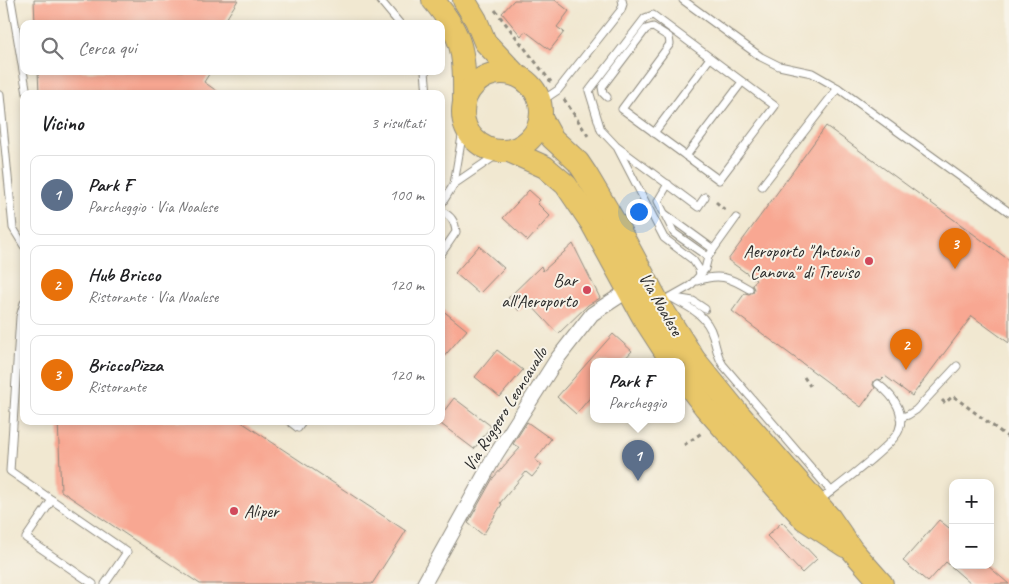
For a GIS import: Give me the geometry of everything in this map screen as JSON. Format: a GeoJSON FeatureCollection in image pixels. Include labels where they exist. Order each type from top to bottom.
{"type":"FeatureCollection","features":[{"type":"Feature","properties":{"kind":"main road"},"geometry":{"type":"LineString","coordinates":[[433,0],[452,25],[460,40],[464,58],[464,99],[462,111],[468,133],[482,147],[505,152],[521,147],[530,140],[537,130],[544,100],[525,80],[516,75],[486,42],[464,0]]}},
{"type":"Feature","properties":{"kind":"main road"},"geometry":{"type":"LineString","coordinates":[[464,99],[470,88],[479,79],[491,74],[516,75]]}},
{"type":"Feature","properties":{"kind":"main road","name":"Via Noalese"},"geometry":{"type":"LineString","coordinates":[[544,100],[552,138],[578,162],[617,226],[648,298],[670,358]]}},
{"type":"Feature","properties":{"kind":"main road","name":"Via Noalese"},"geometry":{"type":"LineString","coordinates":[[505,152],[546,168],[563,182],[706,375],[824,497],[830,518],[852,550],[878,582]]}},
{"type":"Feature","properties":{"kind":"main road","name":"Via Noalese"},"geometry":{"type":"LineString","coordinates":[[685,381],[705,407],[804,519],[852,550]]}},
{"type":"Feature","properties":{"kind":"street","name":"Via Ruggero Leoncavallo"},"geometry":{"type":"LineString","coordinates":[[424,584],[495,456],[557,359],[592,314],[648,298]]}},
{"type":"Feature","properties":{"kind":"lane"},"geometry":{"type":"LineString","coordinates":[[11,0],[20,53]]}},
{"type":"Feature","properties":{"kind":"lane"},"geometry":{"type":"LineString","coordinates":[[380,0],[397,20]]}},
{"type":"Feature","properties":{"kind":"lane"},"geometry":{"type":"LineString","coordinates":[[544,100],[562,85],[620,10],[623,4],[622,0]]}},
{"type":"Feature","properties":{"kind":"lane"},"geometry":{"type":"LineString","coordinates":[[683,0],[761,56],[779,66],[812,73],[838,88],[1009,212]]}},
{"type":"Feature","properties":{"kind":"lane"},"geometry":{"type":"LineString","coordinates":[[607,97],[603,93],[602,86],[646,29],[653,27],[669,37],[670,44],[622,109],[719,180],[775,106],[657,17],[648,15],[645,18],[589,91],[601,130],[616,146],[698,207],[705,197]]}},
{"type":"Feature","properties":{"kind":"lane"},"geometry":{"type":"LineString","coordinates":[[654,133],[710,58]]}},
{"type":"Feature","properties":{"kind":"lane"},"geometry":{"type":"LineString","coordinates":[[24,75],[26,90]]}},
{"type":"Feature","properties":{"kind":"lane"},"geometry":{"type":"LineString","coordinates":[[425,75],[427,90]]}},
{"type":"Feature","properties":{"kind":"lane"},"geometry":{"type":"LineString","coordinates":[[686,156],[742,82]]}},
{"type":"Feature","properties":{"kind":"lane"},"geometry":{"type":"LineString","coordinates":[[762,186],[838,88]]}},
{"type":"Feature","properties":{"kind":"lane"},"geometry":{"type":"LineString","coordinates":[[0,95],[13,228],[20,239]]}},
{"type":"Feature","properties":{"kind":"lane"},"geometry":{"type":"LineString","coordinates":[[445,199],[454,184],[464,124]]}},
{"type":"Feature","properties":{"kind":"lane"},"geometry":{"type":"LineString","coordinates":[[616,146],[664,238],[693,260],[699,268],[700,276]]}},
{"type":"Feature","properties":{"kind":"lane"},"geometry":{"type":"LineString","coordinates":[[454,184],[505,152]]}},
{"type":"Feature","properties":{"kind":"lane"},"geometry":{"type":"LineString","coordinates":[[668,184],[658,201],[674,233],[708,258]]}},
{"type":"Feature","properties":{"kind":"lane"},"geometry":{"type":"LineString","coordinates":[[445,213],[450,216],[455,224],[456,232],[445,248]]}},
{"type":"Feature","properties":{"kind":"lane"},"geometry":{"type":"LineString","coordinates":[[664,213],[713,249]]}},
{"type":"Feature","properties":{"kind":"lane"},"geometry":{"type":"LineString","coordinates":[[648,298],[686,289],[694,282],[706,269],[708,258],[713,249],[736,218]]}},
{"type":"Feature","properties":{"kind":"lane"},"geometry":{"type":"LineString","coordinates":[[694,282],[708,277],[726,277],[749,289]]}},
{"type":"Feature","properties":{"kind":"lane"},"geometry":{"type":"LineString","coordinates":[[648,298],[693,301],[705,308]]}},
{"type":"Feature","properties":{"kind":"lane"},"geometry":{"type":"LineString","coordinates":[[648,298],[696,310],[702,316],[712,333],[717,355],[723,366],[824,497],[892,441],[900,428],[900,418],[894,398],[878,384]]}},
{"type":"Feature","properties":{"kind":"lane"},"geometry":{"type":"LineString","coordinates":[[20,317],[10,471],[127,552],[105,584]]}},
{"type":"Feature","properties":{"kind":"lane"},"geometry":{"type":"LineString","coordinates":[[900,418],[916,410],[957,366]]}},
{"type":"Feature","properties":{"kind":"lane"},"geometry":{"type":"LineString","coordinates":[[52,500],[26,538],[93,584]]}},
{"type":"Feature","properties":{"kind":"path"},"geometry":{"type":"LineString","coordinates":[[489,2],[544,100]]}},
{"type":"Feature","properties":{"kind":"path"},"geometry":{"type":"LineString","coordinates":[[562,97],[590,139]]}},
{"type":"Feature","properties":{"kind":"path"},"geometry":{"type":"LineString","coordinates":[[715,202],[725,210]]}},
{"type":"Feature","properties":{"kind":"path"},"geometry":{"type":"LineString","coordinates":[[804,378],[810,386]]}},
{"type":"Feature","properties":{"kind":"path"},"geometry":{"type":"LineString","coordinates":[[942,400],[945,403],[953,396],[1009,438]]}},
{"type":"Feature","properties":{"kind":"path"},"geometry":{"type":"LineString","coordinates":[[684,445],[705,430]]}},
{"type":"Feature","properties":{"kind":"building"},"geometry":{"type":"Polygon","coordinates":[[[34,0],[238,0],[226,20],[35,20],[34,0]]]}},
{"type":"Feature","properties":{"kind":"building"},"geometry":{"type":"Polygon","coordinates":[[[514,0],[555,0],[569,11],[557,27],[564,32],[550,50],[525,31],[521,36],[502,13],[514,0]]]}},
{"type":"Feature","properties":{"kind":"building"},"geometry":{"type":"Polygon","coordinates":[[[38,75],[208,75],[204,82],[215,90],[39,90],[38,75]]]}},
{"type":"Feature","properties":{"kind":"building","name":"Aeroporto \"Antonio Canova\" di Treviso"},"geometry":{"type":"Polygon","coordinates":[[[826,126],[1009,260],[1009,343],[972,316],[912,396],[885,376],[881,380],[877,379],[874,381],[873,385],[875,388],[861,407],[732,311],[745,293],[753,292],[752,285],[756,280],[728,260],[826,126]]]}},
{"type":"Feature","properties":{"kind":"building"},"geometry":{"type":"Polygon","coordinates":[[[529,190],[540,200],[537,203],[550,216],[528,241],[503,218],[529,190]]]}},
{"type":"Feature","properties":{"kind":"building"},"geometry":{"type":"Polygon","coordinates":[[[573,244],[600,298],[588,305],[558,334],[528,302],[519,311],[508,298],[541,266],[543,271],[573,244]]]}},
{"type":"Feature","properties":{"kind":"building"},"geometry":{"type":"Polygon","coordinates":[[[479,246],[504,268],[479,294],[455,273],[479,246]]]}},
{"type":"Feature","properties":{"kind":"building"},"geometry":{"type":"Polygon","coordinates":[[[445,312],[467,330],[445,355],[445,312]]]}},
{"type":"Feature","properties":{"kind":"building"},"geometry":{"type":"Polygon","coordinates":[[[613,334],[632,351],[626,358],[592,358],[613,334]]]}},
{"type":"Feature","properties":{"kind":"building"},"geometry":{"type":"Polygon","coordinates":[[[497,350],[523,370],[500,397],[475,377],[497,350]]]}},
{"type":"Feature","properties":{"kind":"building"},"geometry":{"type":"Polygon","coordinates":[[[590,360],[590,398],[576,414],[557,397],[590,360]]]}},
{"type":"Feature","properties":{"kind":"building"},"geometry":{"type":"Polygon","coordinates":[[[454,398],[491,426],[474,449],[442,425],[445,425],[445,410],[454,398]]]}},
{"type":"Feature","properties":{"kind":"building"},"geometry":{"type":"Polygon","coordinates":[[[527,422],[551,439],[535,460],[542,465],[532,477],[526,472],[500,503],[502,504],[483,535],[468,523],[493,478],[520,448],[513,444],[527,422]]]}},
{"type":"Feature","properties":{"kind":"building","name":"Aliper"},"geometry":{"type":"Polygon","coordinates":[[[58,425],[246,425],[406,531],[372,584],[200,584],[61,491],[58,425]]]}},
{"type":"Feature","properties":{"kind":"building"},"geometry":{"type":"Polygon","coordinates":[[[939,520],[949,528],[949,565],[946,562],[928,582],[903,561],[939,520]]]}},
{"type":"Feature","properties":{"kind":"building"},"geometry":{"type":"Polygon","coordinates":[[[782,522],[817,559],[802,573],[767,536],[782,522]]]}},
{"type":"Feature","properties":{"kind":"building"},"geometry":{"type":"Polygon","coordinates":[[[954,569],[992,569],[1009,584],[971,584],[954,569]]]}},
{"type":"Feature","properties":{"kind":"place","name":"Aeroporto \"Antonio Canova\" di Treviso"},"geometry":{"type":"Point","coordinates":[869,261]}},
{"type":"Feature","properties":{"kind":"place","name":"BriccoPizza"},"geometry":{"type":"Point","coordinates":[955,269]}},
{"type":"Feature","properties":{"kind":"place","name":"Bar all'Aeroporto"},"geometry":{"type":"Point","coordinates":[587,290]}},
{"type":"Feature","properties":{"kind":"place","name":"Hub Bricco"},"geometry":{"type":"Point","coordinates":[906,370]}},
{"type":"Feature","properties":{"kind":"place","name":"Park F"},"geometry":{"type":"Point","coordinates":[638,481]}},
{"type":"Feature","properties":{"kind":"place","name":"Aliper"},"geometry":{"type":"Point","coordinates":[234,511]}}]}
